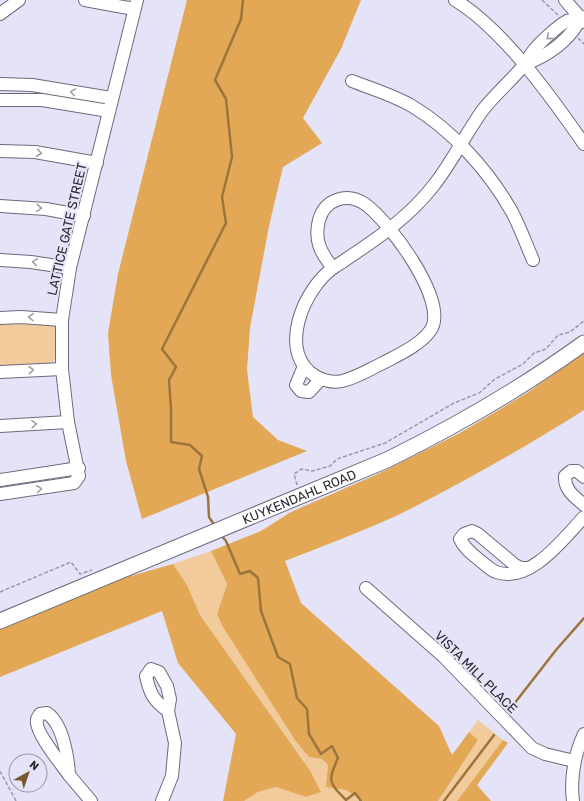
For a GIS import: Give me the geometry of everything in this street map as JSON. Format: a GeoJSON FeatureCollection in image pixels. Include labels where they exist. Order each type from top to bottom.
{"type":"FeatureCollection","features":[{"type":"Feature","properties":{"kind":"main road","name":"KUYKENDAHL ROAD"},"geometry":{"type":"LineString","coordinates":[[0,621],[192,540],[247,519],[367,469],[436,436],[498,401],[548,369],[584,343]]}},
{"type":"Feature","properties":{"kind":"street"},"geometry":{"type":"LineString","coordinates":[[0,14],[19,0]]}},
{"type":"Feature","properties":{"kind":"street"},"geometry":{"type":"LineString","coordinates":[[85,0],[135,4]]}},
{"type":"Feature","properties":{"kind":"street"},"geometry":{"type":"LineString","coordinates":[[455,0],[493,31],[554,102],[584,144]]}},
{"type":"Feature","properties":{"kind":"street"},"geometry":{"type":"LineString","coordinates":[[565,0],[583,19]]}},
{"type":"Feature","properties":{"kind":"street","name":"LATTICE GATE STREET"},"geometry":{"type":"LineString","coordinates":[[79,468],[68,422],[62,369],[62,320],[70,268],[135,4]]}},
{"type":"Feature","properties":{"kind":"street"},"geometry":{"type":"LineString","coordinates":[[333,268],[320,249],[316,240],[316,230],[321,214],[331,202],[344,198],[358,200],[366,205],[390,229],[410,255],[423,279],[434,308],[435,317],[431,330],[418,342],[341,382],[325,381],[311,374],[299,359],[297,350],[299,320],[305,300],[314,285],[333,268],[370,245],[390,229],[408,214],[434,185],[492,98],[523,65],[534,49],[566,22],[583,19]]}},
{"type":"Feature","properties":{"kind":"street"},"geometry":{"type":"LineString","coordinates":[[352,81],[410,105],[426,115],[460,144],[490,179],[512,212],[533,260]]}},
{"type":"Feature","properties":{"kind":"street"},"geometry":{"type":"LineString","coordinates":[[0,84],[32,85],[111,98]]}},
{"type":"Feature","properties":{"kind":"street"},"geometry":{"type":"LineString","coordinates":[[0,100],[42,100],[109,111]]}},
{"type":"Feature","properties":{"kind":"street"},"geometry":{"type":"LineString","coordinates":[[0,151],[35,152],[97,163]]}},
{"type":"Feature","properties":{"kind":"street"},"geometry":{"type":"LineString","coordinates":[[0,206],[46,209],[84,216]]}},
{"type":"Feature","properties":{"kind":"street"},"geometry":{"type":"LineString","coordinates":[[0,260],[31,262],[70,268]]}},
{"type":"Feature","properties":{"kind":"street"},"geometry":{"type":"LineString","coordinates":[[0,318],[21,317],[62,320]]}},
{"type":"Feature","properties":{"kind":"street"},"geometry":{"type":"LineString","coordinates":[[304,366],[296,385],[301,391],[309,392],[321,379]]}},
{"type":"Feature","properties":{"kind":"street"},"geometry":{"type":"LineString","coordinates":[[0,372],[62,369]]}},
{"type":"Feature","properties":{"kind":"street"},"geometry":{"type":"LineString","coordinates":[[0,426],[68,422]]}},
{"type":"Feature","properties":{"kind":"street"},"geometry":{"type":"LineString","coordinates":[[0,480],[79,468],[79,476],[74,483],[0,494]]}},
{"type":"Feature","properties":{"kind":"street"},"geometry":{"type":"LineString","coordinates":[[584,477],[577,471],[571,471],[565,476],[564,484],[568,490],[584,505]]}},
{"type":"Feature","properties":{"kind":"street"},"geometry":{"type":"LineString","coordinates":[[529,568],[521,568],[515,565],[478,534],[472,531],[464,534],[460,540],[463,546],[494,572],[507,574],[529,568],[539,563],[584,517]]}},
{"type":"Feature","properties":{"kind":"street","name":"VISTA MILL PLACE"},"geometry":{"type":"LineString","coordinates":[[366,588],[444,657],[532,748],[545,754],[574,761]]}},
{"type":"Feature","properties":{"kind":"street"},"geometry":{"type":"LineString","coordinates":[[162,801],[172,776],[175,754],[174,731],[168,711]]}},
{"type":"Feature","properties":{"kind":"street"},"geometry":{"type":"LineString","coordinates":[[573,801],[572,779],[574,761],[584,734]]}},
{"type":"Feature","properties":{"kind":"street"},"geometry":{"type":"LineString","coordinates":[[69,776],[91,801]]}},
{"type":"Feature","properties":{"kind":"path"},"geometry":{"type":"LineString","coordinates":[[297,486],[294,474],[302,469],[312,471],[330,466],[337,459],[385,443],[454,404],[479,393],[495,379],[523,364],[534,353],[546,349],[558,335],[570,332],[584,321]]}},
{"type":"Feature","properties":{"kind":"path"},"geometry":{"type":"LineString","coordinates":[[0,592],[71,562],[80,574],[98,568]]}},
{"type":"Feature","properties":{"kind":"path"},"geometry":{"type":"LineString","coordinates":[[0,771],[16,801]]}},
{"type":"Feature","properties":{"kind":"shaded area"},"geometry":{"type":"Polygon","coordinates":[[[187,0],[361,0],[341,49],[303,118],[322,143],[283,167],[269,226],[250,328],[247,370],[253,417],[278,440],[307,451],[142,519],[126,461],[111,375],[108,333],[118,274],[187,0]]]}},
{"type":"Feature","properties":{"kind":"shaded area"},"geometry":{"type":"Polygon","coordinates":[[[0,322],[53,323],[56,328],[56,358],[50,365],[0,368],[0,322]]]}},
{"type":"Feature","properties":{"kind":"shaded area"},"geometry":{"type":"Polygon","coordinates":[[[584,353],[584,410],[491,466],[422,503],[370,527],[285,561],[301,603],[439,726],[452,755],[469,732],[478,740],[438,801],[363,801],[346,790],[326,787],[328,765],[322,759],[309,757],[295,740],[223,627],[217,614],[227,584],[211,551],[261,531],[291,512],[380,473],[460,433],[527,393],[584,353]]]}},
{"type":"Feature","properties":{"kind":"shaded area"},"geometry":{"type":"Polygon","coordinates":[[[211,551],[227,584],[217,614],[309,757],[322,759],[328,765],[327,787],[346,790],[363,801],[244,801],[258,792],[276,787],[306,797],[321,792],[311,772],[200,615],[187,585],[173,564],[211,551]]]}},
{"type":"Feature","properties":{"kind":"shaded area"},"geometry":{"type":"Polygon","coordinates":[[[173,564],[187,585],[200,615],[311,772],[321,792],[306,797],[276,787],[258,792],[244,801],[223,801],[236,734],[178,663],[162,611],[0,677],[0,628],[127,577],[173,564]]]}},
{"type":"Feature","properties":{"kind":"shaded area"},"geometry":{"type":"Polygon","coordinates":[[[478,720],[503,740],[457,801],[438,801],[478,740],[469,732],[478,720]]]}},
{"type":"Feature","properties":{"kind":"shaded area"},"geometry":{"type":"Polygon","coordinates":[[[503,740],[508,743],[477,785],[491,801],[457,801],[503,740]]]}},
{"type":"Feature","properties":{"kind":"waterway"},"geometry":{"type":"LineString","coordinates":[[215,526],[209,517],[208,497],[199,469],[202,456],[190,445],[171,442],[169,380],[176,367],[162,349],[226,223],[222,197],[232,157],[226,99],[215,80],[241,19],[243,0]]}},
{"type":"Feature","properties":{"kind":"waterway"},"geometry":{"type":"LineString","coordinates":[[221,535],[226,541],[240,574],[250,571],[258,578],[261,611],[278,657],[290,664],[297,698],[307,709],[309,734],[321,754],[332,746],[338,758],[331,777],[333,785],[346,800],[355,793],[361,801]]}},
{"type":"Feature","properties":{"kind":"waterway"},"geometry":{"type":"LineString","coordinates":[[514,704],[556,650],[584,618]]}},
{"type":"Feature","properties":{"kind":"waterway"},"geometry":{"type":"LineString","coordinates":[[444,801],[494,735]]}}]}
